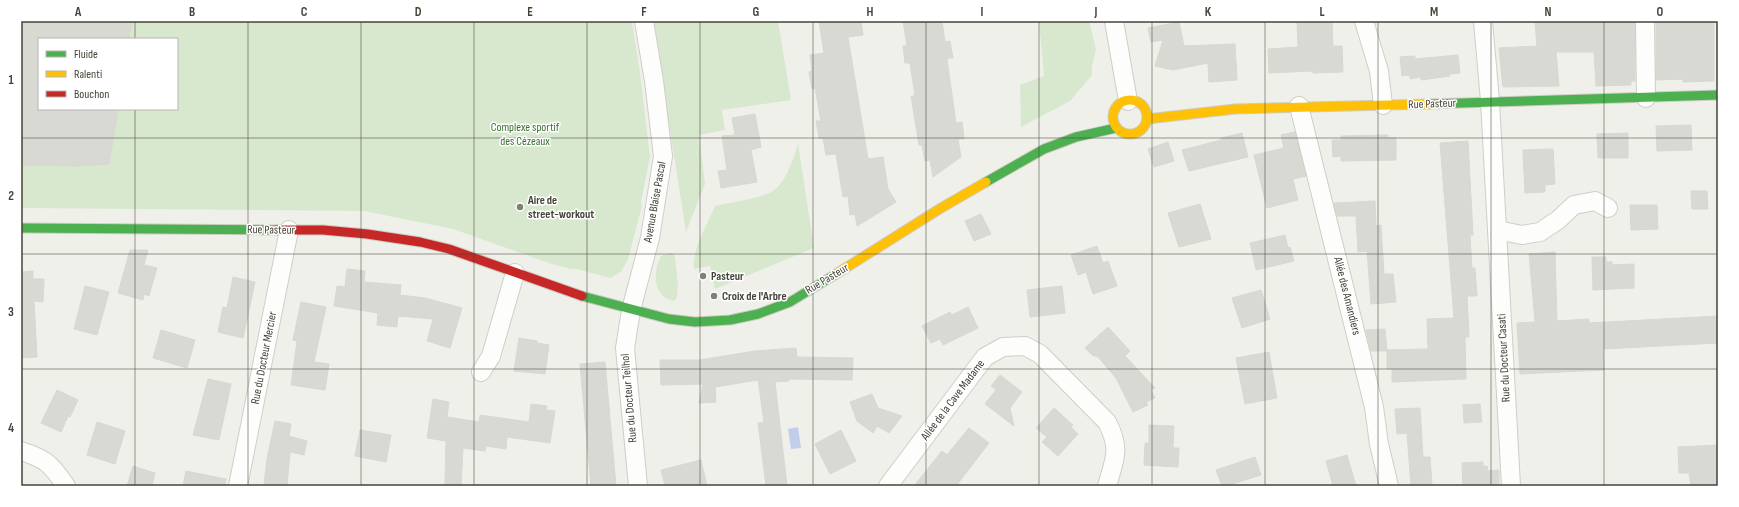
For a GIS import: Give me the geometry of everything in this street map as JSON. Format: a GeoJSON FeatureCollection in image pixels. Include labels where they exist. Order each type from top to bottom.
{"type":"FeatureCollection","features":[{"type":"Feature","properties":{"kind":"main road","name":"Rue Pasteur"},"geometry":{"type":"LineString","coordinates":[[1147,119],[1194,112],[1299,106],[1383,105],[1718,95]]}},
{"type":"Feature","properties":{"kind":"main road"},"geometry":{"type":"LineString","coordinates":[[1133,101],[1142,105],[1147,119],[1142,129],[1132,134],[1126,134],[1116,128],[1113,118],[1115,108],[1123,102],[1133,101]]}},
{"type":"Feature","properties":{"kind":"main road","name":"Rue Pasteur"},"geometry":{"type":"LineString","coordinates":[[21,228],[323,230],[367,234],[420,242],[448,249],[593,300],[631,310],[669,319],[695,322],[730,320],[758,314],[790,302],[941,208],[1044,149],[1076,137],[1116,128]]}},
{"type":"Feature","properties":{"kind":"street","name":"Avenue Blaise Pascal"},"geometry":{"type":"LineString","coordinates":[[631,310],[650,238],[663,156],[654,81],[644,21]]}},
{"type":"Feature","properties":{"kind":"street"},"geometry":{"type":"LineString","coordinates":[[1114,21],[1128,101]]}},
{"type":"Feature","properties":{"kind":"street"},"geometry":{"type":"LineString","coordinates":[[1364,21],[1379,71],[1383,105]]}},
{"type":"Feature","properties":{"kind":"street","name":"Rue du Docteur Casati"},"geometry":{"type":"LineString","coordinates":[[1483,21],[1490,102],[1511,486]]}},
{"type":"Feature","properties":{"kind":"street"},"geometry":{"type":"LineString","coordinates":[[1645,21],[1646,98]]}},
{"type":"Feature","properties":{"kind":"street","name":"Allée des Amandiers"},"geometry":{"type":"LineString","coordinates":[[1299,106],[1374,407],[1379,444],[1389,486]]}},
{"type":"Feature","properties":{"kind":"street"},"geometry":{"type":"LineString","coordinates":[[1497,230],[1522,235],[1540,232],[1558,220],[1574,205],[1595,201],[1608,208]]}},
{"type":"Feature","properties":{"kind":"street","name":"Rue du Docteur Mercier"},"geometry":{"type":"LineString","coordinates":[[238,486],[289,230]]}},
{"type":"Feature","properties":{"kind":"street"},"geometry":{"type":"LineString","coordinates":[[481,372],[492,356],[515,273]]}},
{"type":"Feature","properties":{"kind":"street","name":"Rue du Docteur Teilhol"},"geometry":{"type":"LineString","coordinates":[[631,310],[624,348],[638,486]]}},
{"type":"Feature","properties":{"kind":"street","name":"Allée de la Cave Madame"},"geometry":{"type":"LineString","coordinates":[[888,486],[985,357],[1003,347],[1025,346],[1040,354],[1107,422],[1114,436],[1117,452],[1107,486]]}},
{"type":"Feature","properties":{"kind":"street"},"geometry":{"type":"LineString","coordinates":[[21,451],[42,457],[57,472],[66,486]]}},
{"type":"Feature","properties":{"kind":"green space","name":"Complexe sportif des Cézeaux"},"geometry":{"type":"Polygon","coordinates":[[[21,21],[632,21],[650,157],[641,202],[642,206],[628,259],[621,272],[610,278],[577,269],[570,269],[453,229],[364,211],[21,208],[21,21]]]}},
{"type":"Feature","properties":{"kind":"green space"},"geometry":{"type":"Polygon","coordinates":[[[653,21],[778,21],[791,100],[722,110],[725,130],[699,135],[705,184],[686,232],[653,21]]]}},
{"type":"Feature","properties":{"kind":"green space"},"geometry":{"type":"Polygon","coordinates":[[[1039,21],[1089,21],[1096,49],[1092,67],[1092,75],[1070,101],[1021,127],[1020,85],[1044,76],[1039,21]]]}},
{"type":"Feature","properties":{"kind":"green space"},"geometry":{"type":"Polygon","coordinates":[[[798,143],[814,248],[715,289],[710,266],[694,269],[694,262],[697,246],[715,206],[757,197],[775,190],[780,185],[788,171],[798,143]]]}},
{"type":"Feature","properties":{"kind":"green space"},"geometry":{"type":"Polygon","coordinates":[[[671,253],[675,257],[678,284],[676,300],[673,301],[661,294],[656,283],[658,262],[661,256],[671,253]]]}},
{"type":"Feature","properties":{"kind":"water"},"geometry":{"type":"Polygon","coordinates":[[[798,427],[801,448],[791,449],[788,429],[798,427]]]}},
{"type":"Feature","properties":{"kind":"building"},"geometry":{"type":"Polygon","coordinates":[[[21,21],[132,21],[129,38],[38,38],[38,110],[118,110],[109,164],[78,166],[21,165],[21,21]]]}},
{"type":"Feature","properties":{"kind":"building"},"geometry":{"type":"Polygon","coordinates":[[[819,21],[861,21],[863,35],[848,37],[868,159],[883,157],[888,189],[896,202],[857,226],[855,214],[850,215],[848,196],[843,197],[836,154],[826,155],[823,138],[819,138],[816,121],[821,121],[815,88],[812,89],[809,72],[812,71],[810,55],[824,53],[819,21]]]}},
{"type":"Feature","properties":{"kind":"building"},"geometry":{"type":"Polygon","coordinates":[[[903,21],[942,21],[945,42],[950,41],[953,58],[947,58],[956,123],[962,122],[964,139],[958,139],[961,157],[933,177],[930,160],[925,161],[922,145],[919,145],[911,96],[915,96],[910,63],[905,63],[903,46],[907,46],[903,21]]]}},
{"type":"Feature","properties":{"kind":"building"},"geometry":{"type":"Polygon","coordinates":[[[1297,21],[1332,21],[1333,46],[1342,46],[1343,72],[1313,73],[1313,71],[1269,73],[1268,49],[1298,47],[1297,21]]]}},
{"type":"Feature","properties":{"kind":"building"},"geometry":{"type":"Polygon","coordinates":[[[1535,21],[1635,21],[1635,81],[1631,81],[1631,85],[1596,86],[1594,52],[1556,52],[1559,86],[1503,87],[1499,48],[1537,46],[1535,21]]]}},
{"type":"Feature","properties":{"kind":"building"},"geometry":{"type":"Polygon","coordinates":[[[1656,21],[1714,21],[1714,81],[1683,82],[1683,79],[1656,80],[1656,21]]]}},
{"type":"Feature","properties":{"kind":"building"},"geometry":{"type":"Polygon","coordinates":[[[1179,22],[1184,46],[1235,44],[1237,80],[1209,82],[1208,63],[1173,70],[1155,66],[1163,40],[1151,42],[1148,28],[1179,22]]]}},
{"type":"Feature","properties":{"kind":"building"},"geometry":{"type":"Polygon","coordinates":[[[1458,55],[1460,73],[1421,80],[1421,77],[1410,79],[1410,75],[1402,76],[1400,57],[1415,56],[1415,59],[1458,55]]]}},
{"type":"Feature","properties":{"kind":"building"},"geometry":{"type":"Polygon","coordinates":[[[755,114],[761,147],[751,150],[757,182],[721,188],[718,171],[727,170],[722,136],[735,135],[732,118],[755,114]]]}},
{"type":"Feature","properties":{"kind":"building"},"geometry":{"type":"Polygon","coordinates":[[[1691,125],[1692,150],[1657,151],[1656,126],[1691,125]]]}},
{"type":"Feature","properties":{"kind":"building"},"geometry":{"type":"Polygon","coordinates":[[[1295,132],[1306,176],[1293,179],[1298,200],[1267,208],[1254,155],[1284,148],[1281,135],[1295,132]]]}},
{"type":"Feature","properties":{"kind":"building"},"geometry":{"type":"Polygon","coordinates":[[[1242,133],[1248,157],[1189,171],[1182,150],[1242,133]]]}},
{"type":"Feature","properties":{"kind":"building"},"geometry":{"type":"Polygon","coordinates":[[[1628,133],[1628,158],[1598,158],[1597,134],[1628,133]]]}},
{"type":"Feature","properties":{"kind":"building"},"geometry":{"type":"Polygon","coordinates":[[[1388,135],[1388,138],[1396,138],[1396,160],[1341,161],[1341,156],[1333,157],[1332,140],[1341,140],[1341,136],[1388,135]]]}},
{"type":"Feature","properties":{"kind":"building"},"geometry":{"type":"Polygon","coordinates":[[[1468,141],[1473,235],[1470,235],[1472,268],[1475,268],[1477,296],[1467,296],[1469,337],[1465,337],[1466,379],[1392,382],[1392,369],[1387,369],[1387,351],[1371,351],[1366,330],[1385,329],[1387,350],[1428,349],[1427,319],[1454,318],[1440,143],[1468,141]]]}},
{"type":"Feature","properties":{"kind":"building"},"geometry":{"type":"Polygon","coordinates":[[[1168,142],[1174,161],[1154,167],[1148,149],[1168,142]]]}},
{"type":"Feature","properties":{"kind":"building"},"geometry":{"type":"Polygon","coordinates":[[[1553,149],[1555,184],[1545,185],[1545,192],[1525,193],[1523,150],[1553,149]]]}},
{"type":"Feature","properties":{"kind":"building"},"geometry":{"type":"Polygon","coordinates":[[[1691,191],[1707,191],[1708,209],[1692,209],[1691,191]]]}},
{"type":"Feature","properties":{"kind":"building"},"geometry":{"type":"Polygon","coordinates":[[[1375,201],[1376,226],[1381,225],[1384,274],[1393,274],[1396,302],[1371,304],[1367,251],[1358,252],[1356,216],[1337,216],[1334,203],[1375,201]]]}},
{"type":"Feature","properties":{"kind":"building"},"geometry":{"type":"Polygon","coordinates":[[[1200,204],[1211,239],[1179,247],[1168,213],[1200,204]]]}},
{"type":"Feature","properties":{"kind":"building"},"geometry":{"type":"Polygon","coordinates":[[[1630,205],[1657,205],[1658,229],[1631,230],[1630,205]]]}},
{"type":"Feature","properties":{"kind":"building"},"geometry":{"type":"Polygon","coordinates":[[[981,214],[991,234],[974,241],[965,221],[981,214]]]}},
{"type":"Feature","properties":{"kind":"building"},"geometry":{"type":"Polygon","coordinates":[[[1285,235],[1288,248],[1290,247],[1294,261],[1256,270],[1250,243],[1285,235]]]}},
{"type":"Feature","properties":{"kind":"building"},"geometry":{"type":"Polygon","coordinates":[[[1097,246],[1103,263],[1108,261],[1117,286],[1093,294],[1086,272],[1078,275],[1071,255],[1097,246]]]}},
{"type":"Feature","properties":{"kind":"building"},"geometry":{"type":"Polygon","coordinates":[[[130,250],[148,250],[144,265],[157,268],[149,296],[144,294],[143,300],[118,293],[130,250]]]}},
{"type":"Feature","properties":{"kind":"building"},"geometry":{"type":"Polygon","coordinates":[[[1555,252],[1557,321],[1589,319],[1589,323],[1718,316],[1718,343],[1603,349],[1604,370],[1520,374],[1517,323],[1535,322],[1529,254],[1555,252]]]}},
{"type":"Feature","properties":{"kind":"building"},"geometry":{"type":"Polygon","coordinates":[[[1592,257],[1606,257],[1606,262],[1612,262],[1612,265],[1634,264],[1634,288],[1593,290],[1592,257]]]}},
{"type":"Feature","properties":{"kind":"building"},"geometry":{"type":"Polygon","coordinates":[[[347,269],[365,271],[364,282],[401,285],[400,295],[425,298],[462,308],[450,348],[427,341],[433,319],[398,316],[397,327],[377,325],[378,313],[334,306],[337,286],[345,287],[347,269]]]}},
{"type":"Feature","properties":{"kind":"building"},"geometry":{"type":"Polygon","coordinates":[[[33,271],[33,279],[44,279],[43,302],[34,301],[37,357],[21,358],[21,272],[33,271]]]}},
{"type":"Feature","properties":{"kind":"building"},"geometry":{"type":"Polygon","coordinates":[[[233,277],[255,282],[243,338],[218,332],[223,307],[227,308],[233,277]]]}},
{"type":"Feature","properties":{"kind":"building"},"geometry":{"type":"Polygon","coordinates":[[[85,286],[109,292],[97,335],[74,329],[85,286]]]}},
{"type":"Feature","properties":{"kind":"building"},"geometry":{"type":"Polygon","coordinates":[[[1062,286],[1065,313],[1030,317],[1027,290],[1062,286]]]}},
{"type":"Feature","properties":{"kind":"building"},"geometry":{"type":"Polygon","coordinates":[[[1261,290],[1270,319],[1242,328],[1232,298],[1261,290]]]}},
{"type":"Feature","properties":{"kind":"building"},"geometry":{"type":"Polygon","coordinates":[[[301,302],[326,307],[314,362],[329,364],[325,390],[291,385],[297,341],[293,340],[301,302]]]}},
{"type":"Feature","properties":{"kind":"building"},"geometry":{"type":"Polygon","coordinates":[[[968,307],[978,328],[943,345],[940,339],[931,343],[922,326],[950,312],[952,315],[968,307]]]}},
{"type":"Feature","properties":{"kind":"building"},"geometry":{"type":"Polygon","coordinates":[[[1108,327],[1130,351],[1125,356],[1155,388],[1151,390],[1155,398],[1146,402],[1148,405],[1133,412],[1116,378],[1098,357],[1092,355],[1085,348],[1108,327]]]}},
{"type":"Feature","properties":{"kind":"building"},"geometry":{"type":"Polygon","coordinates":[[[161,330],[195,340],[187,368],[153,358],[161,330]]]}},
{"type":"Feature","properties":{"kind":"building"},"geometry":{"type":"Polygon","coordinates":[[[519,338],[549,345],[545,374],[514,371],[519,338]]]}},
{"type":"Feature","properties":{"kind":"building"},"geometry":{"type":"Polygon","coordinates":[[[796,348],[797,357],[853,358],[852,380],[789,379],[789,381],[775,382],[787,486],[766,486],[758,423],[764,422],[758,380],[715,387],[716,402],[699,403],[703,384],[661,385],[660,360],[700,360],[755,351],[796,348]]]}},
{"type":"Feature","properties":{"kind":"building"},"geometry":{"type":"Polygon","coordinates":[[[1269,352],[1277,398],[1245,404],[1236,358],[1269,352]]]}},
{"type":"Feature","properties":{"kind":"building"},"geometry":{"type":"Polygon","coordinates":[[[605,362],[616,486],[591,486],[580,364],[605,362]]]}},
{"type":"Feature","properties":{"kind":"building"},"geometry":{"type":"Polygon","coordinates":[[[1000,375],[1022,392],[1010,408],[1014,426],[985,404],[996,390],[991,386],[1000,375]]]}},
{"type":"Feature","properties":{"kind":"building"},"geometry":{"type":"Polygon","coordinates":[[[208,379],[231,384],[219,440],[193,435],[208,379]]]}},
{"type":"Feature","properties":{"kind":"building"},"geometry":{"type":"Polygon","coordinates":[[[57,390],[78,400],[70,417],[68,416],[61,432],[41,423],[57,390]]]}},
{"type":"Feature","properties":{"kind":"building"},"geometry":{"type":"Polygon","coordinates":[[[872,394],[878,408],[902,416],[889,433],[877,426],[873,433],[857,421],[850,402],[872,394]]]}},
{"type":"Feature","properties":{"kind":"building"},"geometry":{"type":"Polygon","coordinates":[[[433,399],[449,402],[447,417],[479,422],[480,415],[529,422],[531,404],[547,406],[546,410],[555,411],[550,443],[507,437],[506,449],[486,446],[485,451],[463,448],[461,486],[445,486],[446,441],[427,438],[433,399]]]}},
{"type":"Feature","properties":{"kind":"building"},"geometry":{"type":"Polygon","coordinates":[[[1480,404],[1482,422],[1464,423],[1463,405],[1480,404]]]}},
{"type":"Feature","properties":{"kind":"building"},"geometry":{"type":"Polygon","coordinates":[[[1054,408],[1073,425],[1071,427],[1078,434],[1058,456],[1042,442],[1047,437],[1036,428],[1054,408]]]}},
{"type":"Feature","properties":{"kind":"building"},"geometry":{"type":"Polygon","coordinates":[[[1420,408],[1423,457],[1430,457],[1432,485],[1411,486],[1407,433],[1397,434],[1395,409],[1420,408]]]}},
{"type":"Feature","properties":{"kind":"building"},"geometry":{"type":"Polygon","coordinates":[[[275,421],[291,424],[289,436],[307,441],[304,455],[290,452],[287,486],[264,485],[267,459],[275,421]]]}},
{"type":"Feature","properties":{"kind":"building"},"geometry":{"type":"Polygon","coordinates":[[[97,422],[125,431],[115,464],[87,455],[97,422]]]}},
{"type":"Feature","properties":{"kind":"building"},"geometry":{"type":"Polygon","coordinates":[[[1149,425],[1174,426],[1173,448],[1179,448],[1178,467],[1144,465],[1145,443],[1149,443],[1149,425]]]}},
{"type":"Feature","properties":{"kind":"building"},"geometry":{"type":"Polygon","coordinates":[[[969,428],[989,443],[956,486],[914,486],[942,451],[947,455],[969,428]]]}},
{"type":"Feature","properties":{"kind":"building"},"geometry":{"type":"Polygon","coordinates":[[[360,430],[391,435],[386,462],[355,456],[360,430]]]}},
{"type":"Feature","properties":{"kind":"building"},"geometry":{"type":"Polygon","coordinates":[[[841,430],[856,461],[830,474],[815,444],[841,430]]]}},
{"type":"Feature","properties":{"kind":"building"},"geometry":{"type":"Polygon","coordinates":[[[1718,445],[1718,486],[1691,486],[1689,473],[1679,473],[1678,447],[1718,445]]]}},
{"type":"Feature","properties":{"kind":"building"},"geometry":{"type":"Polygon","coordinates":[[[1347,455],[1356,486],[1333,486],[1326,461],[1347,455]]]}},
{"type":"Feature","properties":{"kind":"building"},"geometry":{"type":"Polygon","coordinates":[[[1255,457],[1261,475],[1222,486],[1216,470],[1255,457]]]}},
{"type":"Feature","properties":{"kind":"building"},"geometry":{"type":"Polygon","coordinates":[[[701,460],[707,486],[665,486],[661,470],[701,460]]]}},
{"type":"Feature","properties":{"kind":"building"},"geometry":{"type":"Polygon","coordinates":[[[1483,462],[1483,466],[1487,466],[1488,471],[1499,470],[1499,486],[1463,486],[1462,463],[1483,462]]]}},
{"type":"Feature","properties":{"kind":"building"},"geometry":{"type":"Polygon","coordinates":[[[133,466],[155,473],[152,486],[127,486],[133,466]]]}},
{"type":"Feature","properties":{"kind":"building"},"geometry":{"type":"Polygon","coordinates":[[[186,471],[226,479],[225,486],[183,486],[186,471]]]}},
{"type":"Feature","properties":{"kind":"traffic: fast"},"geometry":{"type":"LineString","coordinates":[[1430,104],[1718,95]]}},
{"type":"Feature","properties":{"kind":"traffic: fast"},"geometry":{"type":"LineString","coordinates":[[986,182],[1044,149],[1076,137],[1116,128]]}},
{"type":"Feature","properties":{"kind":"traffic: fast"},"geometry":{"type":"LineString","coordinates":[[21,228],[277,230]]}},
{"type":"Feature","properties":{"kind":"traffic: fast"},"geometry":{"type":"LineString","coordinates":[[582,296],[669,319],[695,322],[730,320],[758,314],[790,302],[836,274]]}},
{"type":"Feature","properties":{"kind":"traffic: slow"},"geometry":{"type":"LineString","coordinates":[[1130,100],[1136,101],[1142,105],[1146,111],[1147,117],[1146,123],[1142,129],[1136,133],[1130,134],[1124,133],[1118,129],[1114,123],[1113,117],[1114,111],[1118,105],[1124,101],[1130,100]]}},
{"type":"Feature","properties":{"kind":"traffic: slow"},"geometry":{"type":"LineString","coordinates":[[1147,119],[1235,109],[1430,104]]}},
{"type":"Feature","properties":{"kind":"traffic: slow"},"geometry":{"type":"LineString","coordinates":[[836,274],[941,208],[986,182]]}},
{"type":"Feature","properties":{"kind":"traffic: jam"},"geometry":{"type":"LineString","coordinates":[[277,230],[323,230],[367,234],[420,242],[449,249],[582,296]]}},
{"type":"Feature","properties":{"kind":"place","name":"Aire de street-workout"},"geometry":{"type":"Point","coordinates":[520,207]}},
{"type":"Feature","properties":{"kind":"place","name":"Pasteur"},"geometry":{"type":"Point","coordinates":[703,276]}},
{"type":"Feature","properties":{"kind":"place","name":"Croix de l'Arbre"},"geometry":{"type":"Point","coordinates":[714,296]}}]}
